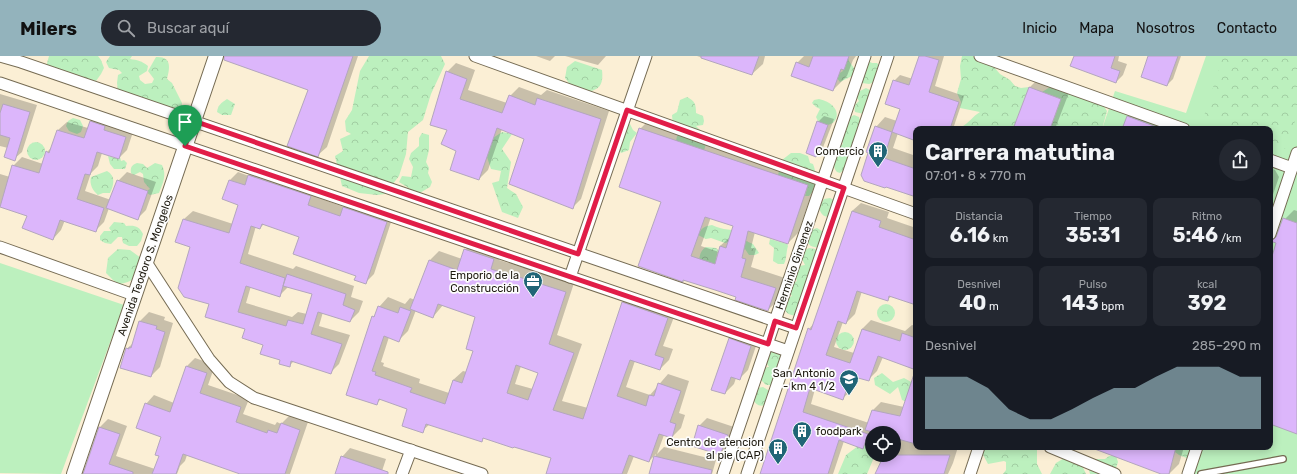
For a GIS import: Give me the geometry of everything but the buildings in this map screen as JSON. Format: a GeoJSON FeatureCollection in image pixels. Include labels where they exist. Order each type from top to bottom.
{"type":"FeatureCollection","features":[{"type":"Feature","properties":{"kind":"street"},"geometry":{"type":"LineString","coordinates":[[0,56],[194,121],[796,328]]}},
{"type":"Feature","properties":{"kind":"street","name":"Avenida Teodoro S. Mongelos"},"geometry":{"type":"LineString","coordinates":[[74,474],[216,56]]}},
{"type":"Feature","properties":{"kind":"street"},"geometry":{"type":"LineString","coordinates":[[475,56],[913,213]]}},
{"type":"Feature","properties":{"kind":"street"},"geometry":{"type":"LineString","coordinates":[[570,277],[646,56]]}},
{"type":"Feature","properties":{"kind":"street","name":"Herminio Gimenez"},"geometry":{"type":"LineString","coordinates":[[724,474],[865,56]]}},
{"type":"Feature","properties":{"kind":"street","name":"Herminio Gimenez"},"geometry":{"type":"LineString","coordinates":[[747,474],[888,56]]}},
{"type":"Feature","properties":{"kind":"street"},"geometry":{"type":"LineString","coordinates":[[980,56],[1176,126]]}},
{"type":"Feature","properties":{"kind":"street"},"geometry":{"type":"LineString","coordinates":[[0,83],[788,351]]}},
{"type":"Feature","properties":{"kind":"street"},"geometry":{"type":"LineString","coordinates":[[1273,225],[1297,153]]}},
{"type":"Feature","properties":{"kind":"street"},"geometry":{"type":"LineString","coordinates":[[1273,161],[1292,168]]}},
{"type":"Feature","properties":{"kind":"street"},"geometry":{"type":"LineString","coordinates":[[0,247],[134,296]]}},
{"type":"Feature","properties":{"kind":"street"},"geometry":{"type":"LineString","coordinates":[[146,262],[209,359],[229,382],[254,398],[482,474]]}},
{"type":"Feature","properties":{"kind":"street"},"geometry":{"type":"LineString","coordinates":[[402,474],[411,450]]}},
{"type":"Feature","properties":{"kind":"street"},"geometry":{"type":"LineString","coordinates":[[970,474],[978,450]]}},
{"type":"Feature","properties":{"kind":"street"},"geometry":{"type":"LineString","coordinates":[[1057,450],[1115,474]]}},
{"type":"Feature","properties":{"kind":"street"},"geometry":{"type":"LineString","coordinates":[[1188,474],[1196,450]]}},
{"type":"Feature","properties":{"kind":"lane"},"geometry":{"type":"LineString","coordinates":[[1201,474],[1283,459]]}},
{"type":"Feature","properties":{"kind":"green space"},"geometry":{"type":"Polygon","coordinates":[[[49,56],[98,56],[104,68],[96,81],[46,67],[49,56]]]}},
{"type":"Feature","properties":{"kind":"green space"},"geometry":{"type":"Polygon","coordinates":[[[110,56],[132,56],[130,59],[139,61],[148,66],[147,71],[139,76],[140,80],[145,84],[152,83],[154,79],[148,71],[156,57],[165,58],[169,64],[167,79],[172,83],[182,103],[181,111],[176,113],[143,104],[142,97],[118,91],[118,75],[122,73],[119,70],[109,68],[106,62],[110,56]]]}},
{"type":"Feature","properties":{"kind":"green space"},"geometry":{"type":"Polygon","coordinates":[[[369,56],[441,56],[445,64],[431,94],[423,120],[408,132],[406,154],[399,176],[385,194],[377,195],[359,193],[342,186],[335,156],[343,151],[340,139],[351,134],[346,131],[345,121],[352,110],[360,71],[369,56]]]}},
{"type":"Feature","properties":{"kind":"green space"},"geometry":{"type":"Polygon","coordinates":[[[962,56],[973,56],[993,66],[1000,74],[1010,80],[1015,86],[1021,88],[1029,87],[1014,126],[964,126],[980,112],[960,108],[961,102],[957,93],[961,79],[960,66],[962,56]]]}},
{"type":"Feature","properties":{"kind":"green space"},"geometry":{"type":"Polygon","coordinates":[[[1206,56],[1297,56],[1297,474],[1188,474],[1194,450],[1273,450],[1273,126],[1103,126],[1115,91],[1186,113],[1206,56]]]}},
{"type":"Feature","properties":{"kind":"green space"},"geometry":{"type":"Polygon","coordinates":[[[1223,56],[1297,56],[1297,116],[1285,149],[1273,144],[1273,126],[1229,126],[1204,116],[1223,56]]]}},
{"type":"Feature","properties":{"kind":"green space"},"geometry":{"type":"Polygon","coordinates":[[[848,57],[856,71],[852,76],[840,82],[837,78],[838,74],[843,71],[841,66],[848,57]]]}},
{"type":"Feature","properties":{"kind":"green space"},"geometry":{"type":"Polygon","coordinates":[[[575,61],[602,70],[602,81],[598,88],[580,93],[572,87],[565,78],[567,67],[575,61]]]}},
{"type":"Feature","properties":{"kind":"green space"},"geometry":{"type":"Polygon","coordinates":[[[868,61],[877,63],[881,68],[878,79],[869,84],[862,83],[861,79],[868,61]]]}},
{"type":"Feature","properties":{"kind":"green space"},"geometry":{"type":"Polygon","coordinates":[[[1055,84],[1103,105],[1107,111],[1103,126],[1051,126],[1061,99],[1042,92],[1055,84]]]}},
{"type":"Feature","properties":{"kind":"green space"},"geometry":{"type":"Polygon","coordinates":[[[866,88],[870,90],[872,94],[864,114],[855,112],[855,106],[859,101],[857,98],[858,92],[866,88]]]}},
{"type":"Feature","properties":{"kind":"green space"},"geometry":{"type":"Polygon","coordinates":[[[687,97],[694,103],[696,113],[703,116],[703,125],[696,126],[704,134],[707,141],[704,150],[676,141],[677,136],[684,132],[673,126],[672,115],[677,112],[680,100],[687,97]]]}},
{"type":"Feature","properties":{"kind":"green space"},"geometry":{"type":"Polygon","coordinates":[[[227,99],[235,104],[231,115],[222,115],[217,112],[217,110],[220,104],[227,99]]]}},
{"type":"Feature","properties":{"kind":"green space"},"geometry":{"type":"Polygon","coordinates":[[[819,99],[828,102],[834,107],[837,117],[831,124],[825,125],[819,123],[816,117],[820,109],[812,103],[814,100],[819,99]]]}},
{"type":"Feature","properties":{"kind":"green space"},"geometry":{"type":"Polygon","coordinates":[[[854,115],[859,117],[861,124],[845,169],[840,173],[835,169],[834,163],[839,146],[843,144],[840,136],[849,118],[854,115]]]}},
{"type":"Feature","properties":{"kind":"green space"},"geometry":{"type":"Polygon","coordinates":[[[73,118],[80,120],[83,126],[81,132],[77,134],[69,131],[66,126],[68,121],[73,118]]]}},
{"type":"Feature","properties":{"kind":"green space"},"geometry":{"type":"Polygon","coordinates":[[[627,124],[630,124],[633,130],[637,133],[630,142],[629,150],[621,153],[619,149],[627,124]]]}},
{"type":"Feature","properties":{"kind":"green space"},"geometry":{"type":"Polygon","coordinates":[[[502,132],[512,134],[502,149],[511,162],[507,188],[516,194],[523,207],[518,218],[502,212],[492,183],[499,181],[501,171],[491,169],[487,157],[493,138],[502,132]]]}},
{"type":"Feature","properties":{"kind":"green space"},"geometry":{"type":"Polygon","coordinates":[[[422,133],[429,135],[429,150],[426,162],[429,168],[428,173],[432,182],[430,187],[418,194],[399,182],[402,176],[411,177],[413,167],[409,159],[411,153],[419,146],[419,138],[422,133]]]}},
{"type":"Feature","properties":{"kind":"green space"},"geometry":{"type":"Polygon","coordinates":[[[36,142],[42,145],[45,151],[42,157],[36,160],[30,157],[27,151],[30,145],[36,142]]]}},
{"type":"Feature","properties":{"kind":"green space"},"geometry":{"type":"Polygon","coordinates":[[[791,153],[800,153],[808,156],[810,163],[813,164],[816,181],[814,189],[809,196],[805,196],[808,185],[778,175],[782,160],[791,153]]]}},
{"type":"Feature","properties":{"kind":"green space"},"geometry":{"type":"Polygon","coordinates":[[[108,156],[119,159],[120,157],[121,161],[124,160],[127,163],[125,169],[114,169],[110,164],[108,156]]]}},
{"type":"Feature","properties":{"kind":"green space"},"geometry":{"type":"Polygon","coordinates":[[[137,163],[143,164],[147,168],[155,163],[162,165],[164,176],[159,193],[150,195],[147,193],[150,189],[144,182],[143,174],[140,172],[134,175],[131,173],[132,166],[137,163]]]}},
{"type":"Feature","properties":{"kind":"green space"},"geometry":{"type":"Polygon","coordinates":[[[107,171],[113,178],[110,193],[98,195],[92,187],[91,177],[107,171]]]}},
{"type":"Feature","properties":{"kind":"green space"},"geometry":{"type":"Polygon","coordinates":[[[830,198],[836,201],[829,217],[827,217],[822,214],[819,207],[824,199],[830,198]]]}},
{"type":"Feature","properties":{"kind":"green space"},"geometry":{"type":"Polygon","coordinates":[[[114,222],[124,223],[126,226],[134,226],[140,229],[143,234],[141,241],[137,246],[129,246],[123,243],[122,237],[118,237],[111,244],[100,240],[100,236],[104,231],[111,231],[109,228],[114,222]]]}},
{"type":"Feature","properties":{"kind":"green space"},"geometry":{"type":"Polygon","coordinates":[[[712,225],[745,234],[746,241],[753,244],[759,253],[749,255],[745,249],[744,250],[731,242],[725,243],[711,238],[706,239],[698,235],[704,228],[712,225]]]}},
{"type":"Feature","properties":{"kind":"green space"},"geometry":{"type":"Polygon","coordinates":[[[817,228],[824,234],[819,247],[815,247],[810,245],[807,241],[811,230],[817,228]]]}},
{"type":"Feature","properties":{"kind":"green space"},"geometry":{"type":"Polygon","coordinates":[[[770,239],[787,244],[786,260],[784,264],[778,264],[773,261],[774,248],[769,244],[770,239]]]}},
{"type":"Feature","properties":{"kind":"green space"},"geometry":{"type":"Polygon","coordinates":[[[706,247],[716,248],[718,250],[715,264],[712,263],[710,268],[699,260],[701,252],[706,247]]]}},
{"type":"Feature","properties":{"kind":"green space"},"geometry":{"type":"Polygon","coordinates":[[[809,248],[817,251],[814,266],[810,267],[812,270],[797,315],[791,315],[786,312],[784,308],[788,298],[792,296],[790,293],[792,284],[797,281],[795,277],[799,266],[805,265],[801,257],[803,251],[809,248]]]}},
{"type":"Feature","properties":{"kind":"green space"},"geometry":{"type":"Polygon","coordinates":[[[118,249],[130,250],[141,258],[138,273],[134,279],[119,284],[106,273],[108,258],[118,249]]]}},
{"type":"Feature","properties":{"kind":"green space"},"geometry":{"type":"Polygon","coordinates":[[[0,263],[124,305],[61,474],[0,473],[0,263]]]}},
{"type":"Feature","properties":{"kind":"green space"},"geometry":{"type":"Polygon","coordinates":[[[882,304],[890,304],[895,309],[893,320],[890,322],[882,322],[877,317],[877,309],[882,304]]]}},
{"type":"Feature","properties":{"kind":"green space"},"geometry":{"type":"Polygon","coordinates":[[[841,332],[849,332],[854,337],[852,348],[849,350],[841,350],[836,345],[836,337],[841,332]]]}},
{"type":"Feature","properties":{"kind":"green space"},"geometry":{"type":"Polygon","coordinates":[[[773,350],[782,353],[779,369],[775,369],[777,372],[772,385],[766,385],[760,379],[764,368],[769,367],[766,362],[768,353],[773,350]]]}},
{"type":"Feature","properties":{"kind":"green space"},"geometry":{"type":"Polygon","coordinates":[[[882,373],[893,382],[904,378],[913,383],[913,405],[902,400],[898,387],[890,394],[875,385],[874,378],[882,373]]]}},
{"type":"Feature","properties":{"kind":"green space"},"geometry":{"type":"Polygon","coordinates":[[[763,387],[770,392],[765,405],[761,406],[756,404],[753,399],[757,388],[763,387]]]}},
{"type":"Feature","properties":{"kind":"green space"},"geometry":{"type":"Polygon","coordinates":[[[865,441],[865,462],[872,462],[867,474],[838,474],[846,455],[865,441]]]}},
{"type":"Feature","properties":{"kind":"green space"},"geometry":{"type":"Polygon","coordinates":[[[1037,450],[1037,464],[1042,474],[1003,474],[1006,470],[1006,462],[1004,461],[988,464],[981,451],[1037,450]]]}},
{"type":"Feature","properties":{"kind":"green space"},"geometry":{"type":"Polygon","coordinates":[[[1175,450],[1195,450],[1192,460],[1175,452],[1175,450]]]}},
{"type":"Feature","properties":{"kind":"green space"},"geometry":{"type":"Polygon","coordinates":[[[1109,456],[1116,456],[1118,462],[1116,468],[1111,474],[1090,474],[1088,467],[1094,459],[1105,459],[1109,456]]]}},
{"type":"Feature","properties":{"kind":"green space"},"geometry":{"type":"Polygon","coordinates":[[[1066,457],[1079,459],[1086,474],[1050,474],[1056,463],[1066,457]]]}},
{"type":"Feature","properties":{"kind":"place","name":"Comercio"},"geometry":{"type":"Point","coordinates":[878,168]}},
{"type":"Feature","properties":{"kind":"place","name":"Emporio de la Construcción"},"geometry":{"type":"Point","coordinates":[533,298]}},
{"type":"Feature","properties":{"kind":"place","name":"San Antonio - km 4 1/2"},"geometry":{"type":"Point","coordinates":[849,396]}},
{"type":"Feature","properties":{"kind":"place","name":"foodpark"},"geometry":{"type":"Point","coordinates":[802,448]}},
{"type":"Feature","properties":{"kind":"place","name":"Centro de atencion al pie (CAP)"},"geometry":{"type":"Point","coordinates":[778,465]}},
{"type":"Feature","properties":{"kind":"route"},"geometry":{"type":"LineString","coordinates":[[627,110],[844,188],[796,328],[775,321],[768,344],[185,146],[194,121],[578,254],[627,110]]}}]}
